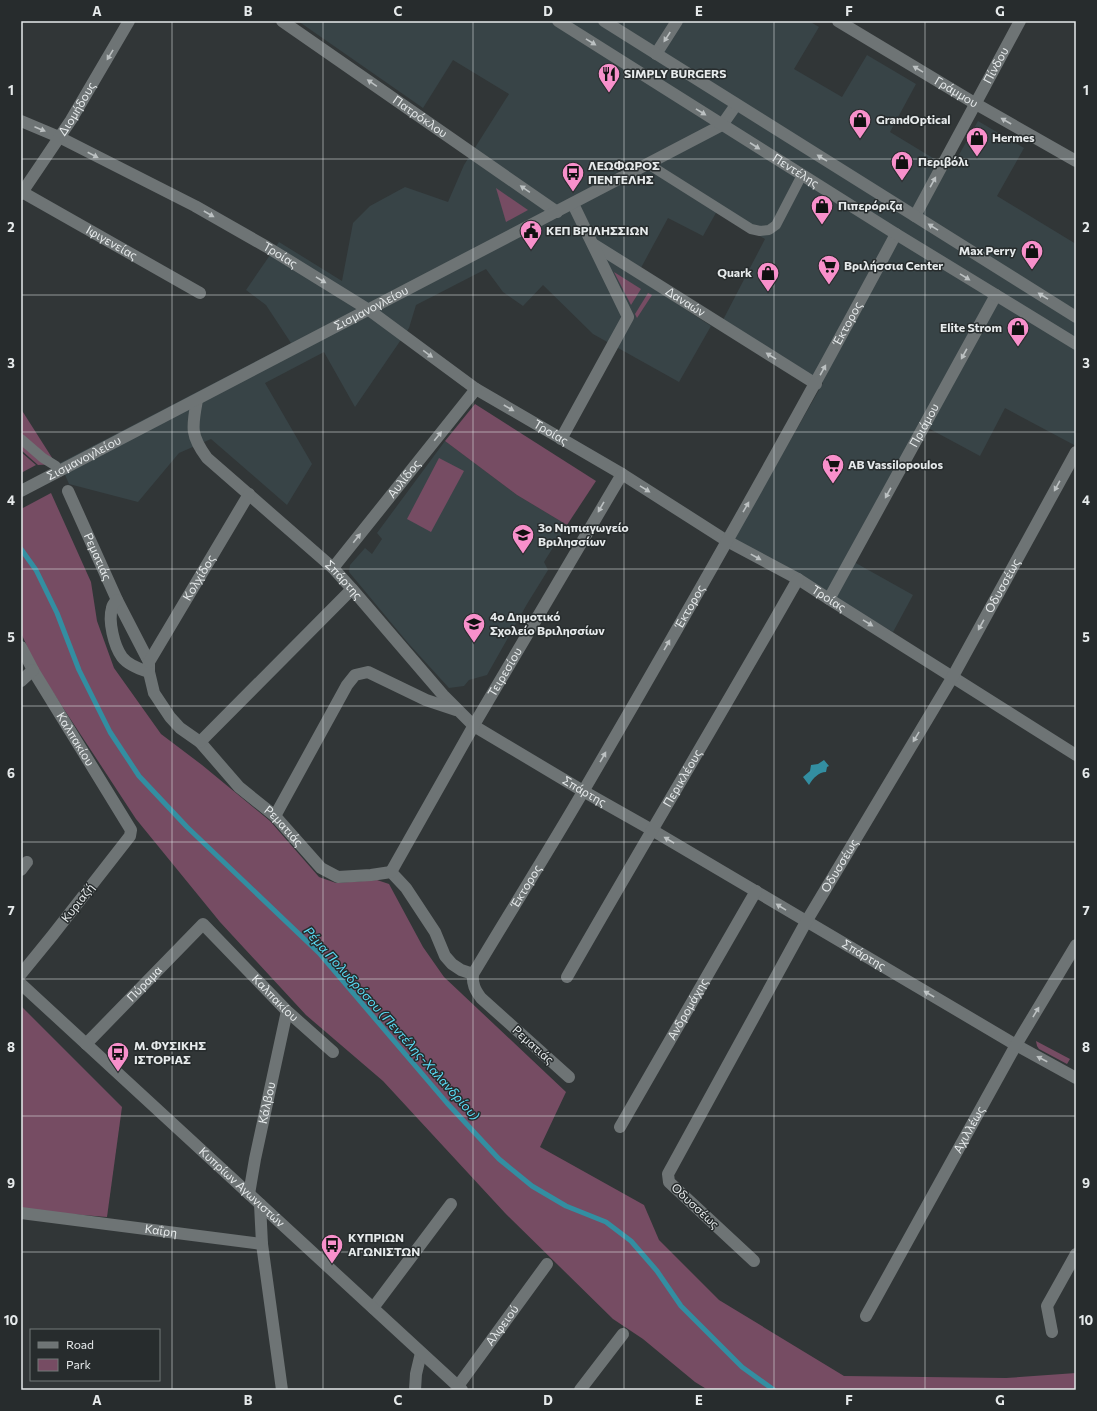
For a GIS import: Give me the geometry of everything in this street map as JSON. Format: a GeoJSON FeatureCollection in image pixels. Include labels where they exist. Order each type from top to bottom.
{"type":"FeatureCollection","features":[{"type":"Feature","properties":{"kind":"street","name":"Διομήδους"},"geometry":{"type":"LineString","coordinates":[[22,193],[71,120],[129,21]]}},
{"type":"Feature","properties":{"kind":"street","name":"Πατρόκλου"},"geometry":{"type":"LineString","coordinates":[[282,21],[557,212]]}},
{"type":"Feature","properties":{"kind":"street","name":"Πεντέλης"},"geometry":{"type":"LineString","coordinates":[[558,21],[896,234],[1076,344]]}},
{"type":"Feature","properties":{"kind":"street","name":"Πεντέλης"},"geometry":{"type":"LineString","coordinates":[[604,21],[1076,317]]}},
{"type":"Feature","properties":{"kind":"street"},"geometry":{"type":"LineString","coordinates":[[656,54],[677,21]]}},
{"type":"Feature","properties":{"kind":"street","name":"Γράμμου"},"geometry":{"type":"LineString","coordinates":[[838,21],[976,104],[1076,161]]}},
{"type":"Feature","properties":{"kind":"street","name":"Πίνδου"},"geometry":{"type":"LineString","coordinates":[[915,216],[1020,21]]}},
{"type":"Feature","properties":{"kind":"street"},"geometry":{"type":"LineString","coordinates":[[722,125],[736,105]]}},
{"type":"Feature","properties":{"kind":"street","name":"Τροίας"},"geometry":{"type":"LineString","coordinates":[[21,121],[59,137],[195,206],[267,247],[369,310],[476,389],[622,474],[727,541],[798,579],[894,639],[952,678],[1076,755]]}},
{"type":"Feature","properties":{"kind":"street","name":"Σισμανογλείου"},"geometry":{"type":"LineString","coordinates":[[21,491],[722,125]]}},
{"type":"Feature","properties":{"kind":"street"},"geometry":{"type":"LineString","coordinates":[[648,164],[734,219],[751,229],[760,231],[769,230],[776,225],[802,175]]}},
{"type":"Feature","properties":{"kind":"street","name":"Ιφιγενείας"},"geometry":{"type":"LineString","coordinates":[[22,193],[200,293]]}},
{"type":"Feature","properties":{"kind":"street"},"geometry":{"type":"LineString","coordinates":[[561,439],[628,317],[573,204]]}},
{"type":"Feature","properties":{"kind":"street","name":"Έκτορος"},"geometry":{"type":"LineString","coordinates":[[473,974],[583,791],[727,541],[816,384],[896,234]]}},
{"type":"Feature","properties":{"kind":"street","name":"Δαναών"},"geometry":{"type":"LineString","coordinates":[[592,243],[816,384]]}},
{"type":"Feature","properties":{"kind":"street","name":"Πριάμου"},"geometry":{"type":"LineString","coordinates":[[829,599],[996,295]]}},
{"type":"Feature","properties":{"kind":"street","name":"Αυλίδος"},"geometry":{"type":"LineString","coordinates":[[333,568],[476,389]]}},
{"type":"Feature","properties":{"kind":"street","name":"Σπάρτης"},"geometry":{"type":"LineString","coordinates":[[197,400],[193,429],[199,447],[207,458],[333,568],[458,710],[474,726],[756,891],[1016,1046],[1076,1078]]}},
{"type":"Feature","properties":{"kind":"street"},"geometry":{"type":"LineString","coordinates":[[21,439],[43,458],[56,466],[59,472]]}},
{"type":"Feature","properties":{"kind":"street","name":"Οδυσσέως"},"geometry":{"type":"LineString","coordinates":[[754,1261],[669,1182],[667,1176],[806,922],[952,678],[1076,452]]}},
{"type":"Feature","properties":{"kind":"street","name":"Τειρεσίου"},"geometry":{"type":"LineString","coordinates":[[391,872],[474,726],[622,474]]}},
{"type":"Feature","properties":{"kind":"street","name":"Ρεματιάς"},"geometry":{"type":"LineString","coordinates":[[68,491],[149,667],[154,693],[180,728],[200,742],[239,786],[275,816],[321,868],[338,877],[391,872]]}},
{"type":"Feature","properties":{"kind":"street","name":"Κολχίδος"},"geometry":{"type":"LineString","coordinates":[[149,667],[248,494]]}},
{"type":"Feature","properties":{"kind":"street","name":"Περικλέους"},"geometry":{"type":"LineString","coordinates":[[567,977],[733,694],[798,579]]}},
{"type":"Feature","properties":{"kind":"street"},"geometry":{"type":"LineString","coordinates":[[200,742],[352,589]]}},
{"type":"Feature","properties":{"kind":"street"},"geometry":{"type":"LineString","coordinates":[[117,600],[112,608],[111,625],[115,644],[122,657],[135,667],[149,667]]}},
{"type":"Feature","properties":{"kind":"street","name":"Καλπακίου"},"geometry":{"type":"LineString","coordinates":[[21,647],[33,670],[131,830]]}},
{"type":"Feature","properties":{"kind":"street"},"geometry":{"type":"LineString","coordinates":[[21,681],[33,670]]}},
{"type":"Feature","properties":{"kind":"street"},"geometry":{"type":"LineString","coordinates":[[275,816],[347,685],[356,675],[368,672],[426,700],[458,710]]}},
{"type":"Feature","properties":{"kind":"street","name":"Κυριαζή"},"geometry":{"type":"LineString","coordinates":[[21,974],[130,836],[131,830]]}},
{"type":"Feature","properties":{"kind":"street"},"geometry":{"type":"LineString","coordinates":[[391,872],[406,888],[435,932],[445,956],[452,964],[461,970],[473,974]]}},
{"type":"Feature","properties":{"kind":"street","name":"Ανδρομάχης"},"geometry":{"type":"LineString","coordinates":[[620,1127],[756,891]]}},
{"type":"Feature","properties":{"kind":"street","name":"Καλπακίου"},"geometry":{"type":"LineString","coordinates":[[203,924],[287,1011],[333,1052]]}},
{"type":"Feature","properties":{"kind":"street","name":"Πύραμα"},"geometry":{"type":"LineString","coordinates":[[86,1044],[203,924]]}},
{"type":"Feature","properties":{"kind":"street","name":"Αχιλλέως"},"geometry":{"type":"LineString","coordinates":[[866,1316],[1016,1046],[1076,945]]}},
{"type":"Feature","properties":{"kind":"street","name":"Ρεματιάς"},"geometry":{"type":"LineString","coordinates":[[473,974],[474,988],[481,998],[569,1077]]}},
{"type":"Feature","properties":{"kind":"street","name":"Κυπρίων Αγωνιστών"},"geometry":{"type":"LineString","coordinates":[[21,984],[460,1388]]}},
{"type":"Feature","properties":{"kind":"street","name":"Κάλβου"},"geometry":{"type":"LineString","coordinates":[[249,1194],[255,1159],[287,1011]]}},
{"type":"Feature","properties":{"kind":"street"},"geometry":{"type":"LineString","coordinates":[[260,1204],[262,1244],[282,1390]]}},
{"type":"Feature","properties":{"kind":"street"},"geometry":{"type":"LineString","coordinates":[[373,1308],[451,1204]]}},
{"type":"Feature","properties":{"kind":"street","name":"Καΐρη"},"geometry":{"type":"LineString","coordinates":[[21,1213],[262,1244]]}},
{"type":"Feature","properties":{"kind":"street"},"geometry":{"type":"LineString","coordinates":[[1052,1332],[1046,1306],[1076,1254]]}},
{"type":"Feature","properties":{"kind":"street","name":"Αλφειού"},"geometry":{"type":"LineString","coordinates":[[460,1388],[547,1264]]}},
{"type":"Feature","properties":{"kind":"street"},"geometry":{"type":"LineString","coordinates":[[580,1390],[623,1334]]}},
{"type":"Feature","properties":{"kind":"street"},"geometry":{"type":"LineString","coordinates":[[415,1390],[416,1374],[421,1353]]}},
{"type":"Feature","properties":{"kind":"shaded area"},"geometry":{"type":"Polygon","coordinates":[[[298,21],[809,21],[819,27],[794,69],[842,97],[867,55],[916,84],[890,132],[951,169],[978,121],[1024,148],[997,196],[1076,244],[1076,446],[1005,408],[980,456],[928,428],[854,562],[913,595],[893,632],[734,539],[823,383],[723,320],[765,239],[717,211],[703,236],[668,218],[636,277],[711,326],[679,382],[593,334],[543,285],[523,306],[503,292],[486,269],[416,305],[409,328],[355,407],[324,352],[265,383],[312,464],[287,505],[211,439],[179,453],[138,502],[69,484],[60,463],[291,343],[266,305],[246,290],[279,242],[342,281],[353,223],[370,206],[405,187],[448,202],[464,165],[509,94],[453,60],[423,108],[298,21]]]}},
{"type":"Feature","properties":{"kind":"shaded area"},"geometry":{"type":"Polygon","coordinates":[[[445,441],[517,495],[567,525],[544,562],[548,570],[487,675],[469,680],[464,686],[449,688],[408,643],[349,572],[350,565],[365,548],[372,554],[382,539],[377,533],[445,441]]]}},
{"type":"Feature","properties":{"kind":"green space"},"geometry":{"type":"Polygon","coordinates":[[[496,188],[528,210],[506,222],[496,188]]]}},
{"type":"Feature","properties":{"kind":"green space"},"geometry":{"type":"Polygon","coordinates":[[[614,272],[641,289],[631,305],[614,272]]]}},
{"type":"Feature","properties":{"kind":"green space"},"geometry":{"type":"Polygon","coordinates":[[[648,293],[652,295],[637,318],[635,314],[648,293]]]}},
{"type":"Feature","properties":{"kind":"green space"},"geometry":{"type":"Polygon","coordinates":[[[475,404],[596,481],[567,525],[517,495],[445,441],[475,404]]]}},
{"type":"Feature","properties":{"kind":"green space"},"geometry":{"type":"Polygon","coordinates":[[[21,409],[56,464],[38,465],[21,450],[21,409]]]}},
{"type":"Feature","properties":{"kind":"green space"},"geometry":{"type":"Polygon","coordinates":[[[21,452],[36,465],[21,473],[21,452]]]}},
{"type":"Feature","properties":{"kind":"green space"},"geometry":{"type":"Polygon","coordinates":[[[439,458],[464,471],[431,532],[407,519],[439,458]]]}},
{"type":"Feature","properties":{"kind":"green space"},"geometry":{"type":"Polygon","coordinates":[[[51,493],[91,582],[97,621],[114,668],[161,734],[202,765],[270,821],[319,877],[336,883],[377,880],[389,884],[423,947],[444,977],[566,1092],[540,1147],[644,1205],[659,1240],[719,1300],[844,1376],[1006,1378],[1076,1373],[1076,1390],[708,1390],[695,1382],[643,1339],[613,1319],[505,1213],[383,1081],[306,1015],[220,922],[136,819],[37,668],[21,633],[21,509],[51,493]]]}},
{"type":"Feature","properties":{"kind":"green space"},"geometry":{"type":"Polygon","coordinates":[[[21,1006],[122,1107],[107,1217],[21,1210],[21,1006]]]}},
{"type":"Feature","properties":{"kind":"green space"},"geometry":{"type":"Polygon","coordinates":[[[1036,1041],[1070,1059],[1067,1064],[1039,1049],[1036,1041]]]}},
{"type":"Feature","properties":{"kind":"water"},"geometry":{"type":"Polygon","coordinates":[[[824,760],[829,766],[827,767],[826,772],[816,776],[809,785],[803,777],[810,771],[811,765],[818,764],[824,760]]]}},
{"type":"Feature","properties":{"kind":"waterway","name":"Ρέμα Πολυδρόσου (Πεντέλης-Χαλανδρίου)"},"geometry":{"type":"LineString","coordinates":[[21,549],[36,570],[57,613],[79,670],[110,732],[139,776],[187,827],[319,953],[447,1103],[499,1159],[532,1186],[566,1206],[606,1222],[631,1241],[657,1271],[681,1306],[742,1367],[774,1390]]}},
{"type":"Feature","properties":{"kind":"place","name":"SIMPLY BURGERS"},"geometry":{"type":"Point","coordinates":[609,94]}},
{"type":"Feature","properties":{"kind":"place","name":"GrandOptical"},"geometry":{"type":"Point","coordinates":[860,140]}},
{"type":"Feature","properties":{"kind":"place","name":"Hermes"},"geometry":{"type":"Point","coordinates":[977,158]}},
{"type":"Feature","properties":{"kind":"place","name":"Περιβόλι"},"geometry":{"type":"Point","coordinates":[902,182]}},
{"type":"Feature","properties":{"kind":"place","name":"ΛΕΩΦΩΡΟΣ ΠΕΝΤΕΛΗΣ"},"geometry":{"type":"Point","coordinates":[573,192]}},
{"type":"Feature","properties":{"kind":"place","name":"Πιπερόριζα"},"geometry":{"type":"Point","coordinates":[822,226]}},
{"type":"Feature","properties":{"kind":"place","name":"ΚΕΠ ΒΡΙΛΗΣΣΙΩΝ"},"geometry":{"type":"Point","coordinates":[531,250]}},
{"type":"Feature","properties":{"kind":"place","name":"Max Perry"},"geometry":{"type":"Point","coordinates":[1032,270]}},
{"type":"Feature","properties":{"kind":"place","name":"Βριλήσσια Center"},"geometry":{"type":"Point","coordinates":[829,286]}},
{"type":"Feature","properties":{"kind":"place","name":"Quark"},"geometry":{"type":"Point","coordinates":[768,292]}},
{"type":"Feature","properties":{"kind":"place","name":"Elite Strom"},"geometry":{"type":"Point","coordinates":[1018,348]}},
{"type":"Feature","properties":{"kind":"place","name":"AB Vassilopoulos"},"geometry":{"type":"Point","coordinates":[833,484]}},
{"type":"Feature","properties":{"kind":"place","name":"3ο Νηπιαγωγείο Βριλησσίων"},"geometry":{"type":"Point","coordinates":[523,554]}},
{"type":"Feature","properties":{"kind":"place","name":"4o Δημοτικό Σχολείο Βριλησσίων"},"geometry":{"type":"Point","coordinates":[474,644]}},
{"type":"Feature","properties":{"kind":"place","name":"Μ. ΦΥΣΙΚΗΣ ΙΣΤΟΡΙΑΣ"},"geometry":{"type":"Point","coordinates":[118,1072]}},
{"type":"Feature","properties":{"kind":"place","name":"ΚΥΠΡΙΩΝ ΑΓΩΝΙΣΤΩΝ"},"geometry":{"type":"Point","coordinates":[332,1264]}}]}
